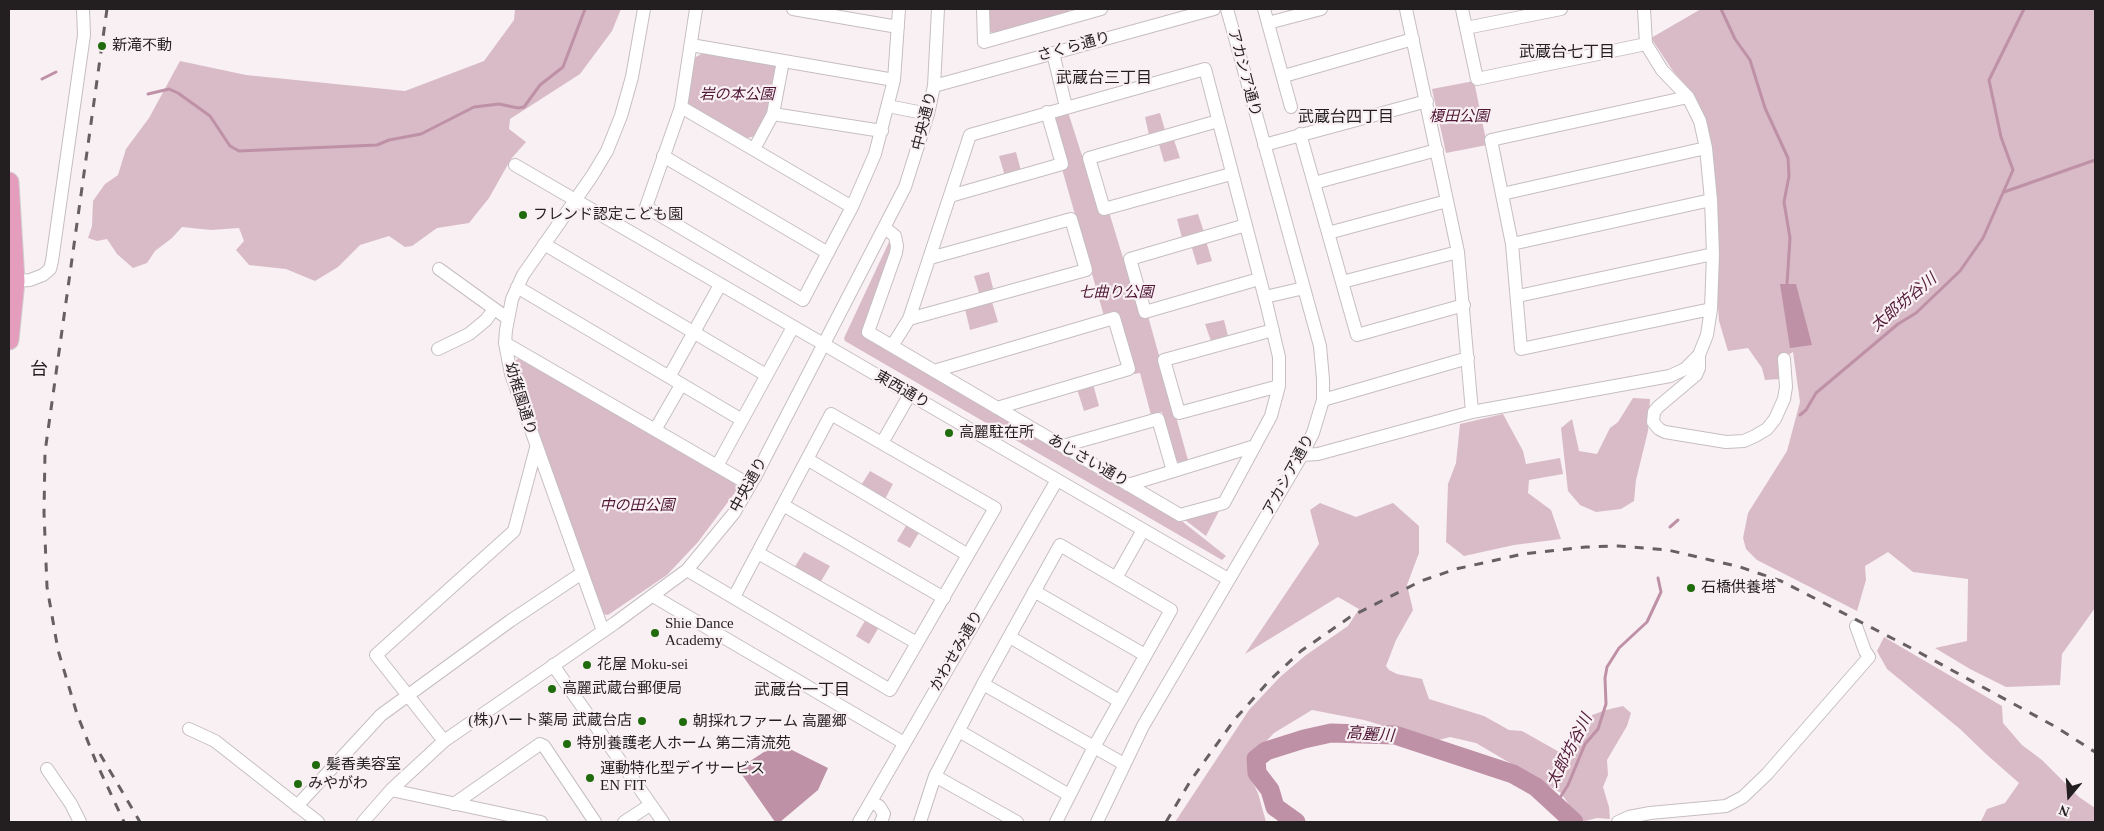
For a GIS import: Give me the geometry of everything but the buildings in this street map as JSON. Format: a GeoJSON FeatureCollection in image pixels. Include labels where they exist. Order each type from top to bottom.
{"type":"FeatureCollection","features":[{"type":"Feature","properties":{"kind":"highway"},"geometry":{"type":"LineString","coordinates":[[9,182],[15,281],[9,340]]}},
{"type":"Feature","properties":{"kind":"street"},"geometry":{"type":"LineString","coordinates":[[15,281],[30,280],[43,276],[50,269],[52,261],[84,36],[83,9]]}},
{"type":"Feature","properties":{"kind":"street","name":"幼稚園通り"},"geometry":{"type":"LineString","coordinates":[[602,631],[511,374],[505,343],[507,318],[517,287],[607,151],[621,116],[632,78],[644,9]]}},
{"type":"Feature","properties":{"kind":"street"},"geometry":{"type":"LineString","coordinates":[[696,9],[681,107],[646,207],[803,300],[852,206],[882,131],[894,80],[898,9]]}},
{"type":"Feature","properties":{"kind":"street"},"geometry":{"type":"LineString","coordinates":[[793,9],[898,28]]}},
{"type":"Feature","properties":{"kind":"street","name":"中央通り"},"geometry":{"type":"LineString","coordinates":[[363,822],[391,790],[444,741],[687,570],[734,513],[905,187],[928,114],[934,86],[938,9]]}},
{"type":"Feature","properties":{"kind":"street"},"geometry":{"type":"LineString","coordinates":[[983,9],[984,42],[1101,9]]}},
{"type":"Feature","properties":{"kind":"street","name":"さくら通り"},"geometry":{"type":"LineString","coordinates":[[934,86],[1214,9]]}},
{"type":"Feature","properties":{"kind":"street","name":"アカシア通り"},"geometry":{"type":"LineString","coordinates":[[1097,822],[1143,726],[1302,455],[1313,433],[1322,400],[1323,379],[1320,346],[1227,9]]}},
{"type":"Feature","properties":{"kind":"street"},"geometry":{"type":"LineString","coordinates":[[1264,9],[1291,107]]}},
{"type":"Feature","properties":{"kind":"street"},"geometry":{"type":"LineString","coordinates":[[1268,23],[1321,9]]}},
{"type":"Feature","properties":{"kind":"street"},"geometry":{"type":"LineString","coordinates":[[1406,9],[1458,252],[1472,412]]}},
{"type":"Feature","properties":{"kind":"street"},"geometry":{"type":"LineString","coordinates":[[1462,9],[1477,79],[1646,44]]}},
{"type":"Feature","properties":{"kind":"street"},"geometry":{"type":"LineString","coordinates":[[1466,28],[1561,9]]}},
{"type":"Feature","properties":{"kind":"street"},"geometry":{"type":"LineString","coordinates":[[1644,9],[1646,44],[1662,70],[1688,97],[1700,121],[1706,148],[1711,200],[1713,254],[1711,309],[1707,334],[1699,355],[1699,368],[1696,375],[1658,407],[1654,412],[1653,422],[1659,430],[1665,432],[1734,442],[1755,436],[1767,429],[1775,419],[1784,399],[1786,386],[1784,359]]}},
{"type":"Feature","properties":{"kind":"street"},"geometry":{"type":"LineString","coordinates":[[1284,76],[1413,39]]}},
{"type":"Feature","properties":{"kind":"street"},"geometry":{"type":"LineString","coordinates":[[691,45],[894,80]]}},
{"type":"Feature","properties":{"kind":"street"},"geometry":{"type":"LineString","coordinates":[[1053,53],[1066,107]]}},
{"type":"Feature","properties":{"kind":"street"},"geometry":{"type":"LineString","coordinates":[[754,149],[773,114],[783,61]]}},
{"type":"Feature","properties":{"kind":"street"},"geometry":{"type":"LineString","coordinates":[[892,346],[909,319],[970,135],[1205,69],[1273,330],[1279,357],[1279,386],[1271,416],[1255,446],[1128,485]]}},
{"type":"Feature","properties":{"kind":"street"},"geometry":{"type":"LineString","coordinates":[[1688,97],[1491,140],[1512,244],[1518,296],[1521,349],[1711,309]]}},
{"type":"Feature","properties":{"kind":"street"},"geometry":{"type":"LineString","coordinates":[[1264,145],[1427,101]]}},
{"type":"Feature","properties":{"kind":"street"},"geometry":{"type":"LineString","coordinates":[[888,106],[928,114]]}},
{"type":"Feature","properties":{"kind":"street"},"geometry":{"type":"LineString","coordinates":[[681,107],[852,206]]}},
{"type":"Feature","properties":{"kind":"street"},"geometry":{"type":"LineString","coordinates":[[950,196],[1062,164],[1047,112]]}},
{"type":"Feature","properties":{"kind":"street"},"geometry":{"type":"LineString","coordinates":[[773,114],[882,131]]}},
{"type":"Feature","properties":{"kind":"street"},"geometry":{"type":"LineString","coordinates":[[1218,122],[1089,158],[1104,209],[1231,174]]}},
{"type":"Feature","properties":{"kind":"street"},"geometry":{"type":"LineString","coordinates":[[1300,134],[1357,335],[1464,305]]}},
{"type":"Feature","properties":{"kind":"street"},"geometry":{"type":"LineString","coordinates":[[1502,194],[1706,148]]}},
{"type":"Feature","properties":{"kind":"street"},"geometry":{"type":"LineString","coordinates":[[1314,183],[1437,150]]}},
{"type":"Feature","properties":{"kind":"street"},"geometry":{"type":"LineString","coordinates":[[663,156],[828,253]]}},
{"type":"Feature","properties":{"kind":"street","name":"東西通り"},"geometry":{"type":"LineString","coordinates":[[514,165],[1228,579]]}},
{"type":"Feature","properties":{"kind":"street"},"geometry":{"type":"LineString","coordinates":[[1512,244],[1711,200]]}},
{"type":"Feature","properties":{"kind":"street"},"geometry":{"type":"LineString","coordinates":[[1328,233],[1447,201]]}},
{"type":"Feature","properties":{"kind":"street"},"geometry":{"type":"LineString","coordinates":[[909,319],[1086,270],[1071,219],[930,258]]}},
{"type":"Feature","properties":{"kind":"street"},"geometry":{"type":"LineString","coordinates":[[1246,225],[1130,259],[1145,312],[1260,279]]}},
{"type":"Feature","properties":{"kind":"street","name":"あじさい通り"},"geometry":{"type":"LineString","coordinates":[[885,228],[895,236],[897,246],[868,332],[934,371],[1180,515],[1224,503],[1255,446]]}},
{"type":"Feature","properties":{"kind":"street"},"geometry":{"type":"LineString","coordinates":[[544,244],[766,375]]}},
{"type":"Feature","properties":{"kind":"street"},"geometry":{"type":"LineString","coordinates":[[1342,282],[1458,252]]}},
{"type":"Feature","properties":{"kind":"street"},"geometry":{"type":"LineString","coordinates":[[1518,296],[1713,254]]}},
{"type":"Feature","properties":{"kind":"street"},"geometry":{"type":"LineString","coordinates":[[439,269],[507,318]]}},
{"type":"Feature","properties":{"kind":"street"},"geometry":{"type":"LineString","coordinates":[[669,377],[720,285]]}},
{"type":"Feature","properties":{"kind":"street"},"geometry":{"type":"LineString","coordinates":[[517,287],[742,420]]}},
{"type":"Feature","properties":{"kind":"street"},"geometry":{"type":"LineString","coordinates":[[1265,297],[1304,288]]}},
{"type":"Feature","properties":{"kind":"street"},"geometry":{"type":"LineString","coordinates":[[438,349],[469,334],[486,320],[494,309]]}},
{"type":"Feature","properties":{"kind":"street"},"geometry":{"type":"LineString","coordinates":[[934,371],[1114,318],[1129,370],[998,408]]}},
{"type":"Feature","properties":{"kind":"street"},"geometry":{"type":"LineString","coordinates":[[717,466],[793,327]]}},
{"type":"Feature","properties":{"kind":"street"},"geometry":{"type":"LineString","coordinates":[[1273,330],[1164,360],[1179,413],[1279,386]]}},
{"type":"Feature","properties":{"kind":"street"},"geometry":{"type":"LineString","coordinates":[[505,343],[750,485]]}},
{"type":"Feature","properties":{"kind":"street"},"geometry":{"type":"LineString","coordinates":[[1302,455],[1318,454],[1472,412],[1663,378],[1685,369],[1699,355]]}},
{"type":"Feature","properties":{"kind":"street"},"geometry":{"type":"LineString","coordinates":[[1322,400],[1468,358]]}},
{"type":"Feature","properties":{"kind":"street"},"geometry":{"type":"LineString","coordinates":[[656,430],[681,385]]}},
{"type":"Feature","properties":{"kind":"street"},"geometry":{"type":"LineString","coordinates":[[882,443],[910,394]]}},
{"type":"Feature","properties":{"kind":"street"},"geometry":{"type":"LineString","coordinates":[[687,570],[890,690],[995,508],[831,414],[734,597]]}},
{"type":"Feature","properties":{"kind":"street"},"geometry":{"type":"LineString","coordinates":[[1062,446],[1158,419],[1173,471]]}},
{"type":"Feature","properties":{"kind":"street"},"geometry":{"type":"LineString","coordinates":[[444,741],[376,655],[514,531],[536,448]]}},
{"type":"Feature","properties":{"kind":"street"},"geometry":{"type":"LineString","coordinates":[[807,459],[968,555]]}},
{"type":"Feature","properties":{"kind":"street","name":"かわせみ通り"},"geometry":{"type":"LineString","coordinates":[[859,822],[1057,480]]}},
{"type":"Feature","properties":{"kind":"street"},"geometry":{"type":"LineString","coordinates":[[783,505],[944,598]]}},
{"type":"Feature","properties":{"kind":"street"},"geometry":{"type":"LineString","coordinates":[[1116,578],[1143,530]]}},
{"type":"Feature","properties":{"kind":"street"},"geometry":{"type":"LineString","coordinates":[[920,822],[935,776],[983,684],[1060,545],[1171,610],[1094,747],[1056,822]]}},
{"type":"Feature","properties":{"kind":"street"},"geometry":{"type":"LineString","coordinates":[[758,553],[917,644]]}},
{"type":"Feature","properties":{"kind":"street"},"geometry":{"type":"LineString","coordinates":[[297,806],[381,715],[510,621],[582,574]]}},
{"type":"Feature","properties":{"kind":"street"},"geometry":{"type":"LineString","coordinates":[[1034,591],[1145,655]]}},
{"type":"Feature","properties":{"kind":"street"},"geometry":{"type":"LineString","coordinates":[[652,596],[904,743]]}},
{"type":"Feature","properties":{"kind":"street"},"geometry":{"type":"LineString","coordinates":[[1618,822],[1650,813],[1726,806],[1743,797],[1767,774],[1869,657],[1856,626]]}},
{"type":"Feature","properties":{"kind":"street"},"geometry":{"type":"LineString","coordinates":[[1010,636],[1119,701]]}},
{"type":"Feature","properties":{"kind":"street"},"geometry":{"type":"LineString","coordinates":[[553,665],[663,822]]}},
{"type":"Feature","properties":{"kind":"street"},"geometry":{"type":"LineString","coordinates":[[983,684],[1124,764]]}},
{"type":"Feature","properties":{"kind":"street"},"geometry":{"type":"LineString","coordinates":[[189,728],[215,741],[318,822]]}},
{"type":"Feature","properties":{"kind":"street"},"geometry":{"type":"LineString","coordinates":[[959,731],[1069,795]]}},
{"type":"Feature","properties":{"kind":"street"},"geometry":{"type":"LineString","coordinates":[[454,804],[540,744],[544,746],[595,822]]}},
{"type":"Feature","properties":{"kind":"street"},"geometry":{"type":"LineString","coordinates":[[47,769],[71,804],[80,822]]}},
{"type":"Feature","properties":{"kind":"street"},"geometry":{"type":"LineString","coordinates":[[935,776],[1017,822]]}},
{"type":"Feature","properties":{"kind":"street"},"geometry":{"type":"LineString","coordinates":[[391,790],[540,822]]}},
{"type":"Feature","properties":{"kind":"street"},"geometry":{"type":"LineString","coordinates":[[871,802],[879,806],[884,814],[881,822]]}},
{"type":"Feature","properties":{"kind":"street"},"geometry":{"type":"LineString","coordinates":[[624,822],[650,805]]}},
{"type":"Feature","properties":{"kind":"green space"},"geometry":{"type":"Polygon","coordinates":[[[515,9],[621,9],[612,31],[580,74],[510,119],[509,129],[526,142],[511,159],[489,198],[469,223],[437,228],[412,246],[405,247],[389,236],[360,245],[338,267],[315,281],[286,269],[249,265],[236,250],[244,241],[239,228],[211,230],[182,227],[172,238],[155,251],[147,263],[133,268],[117,254],[107,239],[97,241],[88,238],[92,226],[93,201],[105,184],[118,175],[126,149],[149,118],[180,61],[246,75],[405,91],[484,61],[514,20],[515,9]]]}},
{"type":"Feature","properties":{"kind":"green space"},"geometry":{"type":"Polygon","coordinates":[[[988,9],[1069,9],[1069,12],[996,34],[989,31],[988,9]]]}},
{"type":"Feature","properties":{"kind":"green space"},"geometry":{"type":"Polygon","coordinates":[[[1701,9],[2095,9],[2095,608],[2062,654],[2060,685],[2006,687],[1970,669],[1935,648],[1967,641],[1968,579],[1913,572],[1888,552],[1865,566],[1866,580],[1857,611],[1757,560],[1746,549],[1743,538],[1748,513],[1787,451],[1800,402],[1793,352],[1778,361],[1780,379],[1765,380],[1762,368],[1748,348],[1728,351],[1719,321],[1716,276],[1717,199],[1704,118],[1695,96],[1673,71],[1651,38],[1701,9]]]}},
{"type":"Feature","properties":{"kind":"green space","name":"岩の本公園"},"geometry":{"type":"Polygon","coordinates":[[[703,53],[774,65],[778,70],[771,109],[758,135],[745,139],[691,109],[688,103],[694,58],[703,53]]]}},
{"type":"Feature","properties":{"kind":"green space","name":"榎田公園"},"geometry":{"type":"Polygon","coordinates":[[[1474,81],[1487,145],[1446,153],[1432,89],[1474,81]]]}},
{"type":"Feature","properties":{"kind":"green space","name":"七曲り公園"},"geometry":{"type":"Polygon","coordinates":[[[1068,112],[1101,215],[1109,212],[1141,317],[1148,316],[1188,460],[1180,463],[1176,460],[1162,412],[1151,415],[1140,373],[1134,374],[1118,312],[1104,316],[1062,169],[1068,167],[1054,120],[1056,115],[1068,112]]]}},
{"type":"Feature","properties":{"kind":"green space"},"geometry":{"type":"Polygon","coordinates":[[[1160,113],[1165,130],[1149,135],[1145,117],[1160,113]]]}},
{"type":"Feature","properties":{"kind":"green space"},"geometry":{"type":"Polygon","coordinates":[[[1173,137],[1180,158],[1164,162],[1158,141],[1173,137]]]}},
{"type":"Feature","properties":{"kind":"green space"},"geometry":{"type":"Polygon","coordinates":[[[1016,152],[1021,171],[1005,176],[999,156],[1016,152]]]}},
{"type":"Feature","properties":{"kind":"green space"},"geometry":{"type":"Polygon","coordinates":[[[1198,214],[1204,232],[1182,238],[1177,219],[1198,214]]]}},
{"type":"Feature","properties":{"kind":"green space"},"geometry":{"type":"Polygon","coordinates":[[[1206,241],[1212,261],[1197,265],[1191,245],[1206,241]]]}},
{"type":"Feature","properties":{"kind":"green space"},"geometry":{"type":"Polygon","coordinates":[[[889,242],[893,248],[862,334],[1183,522],[1226,556],[1222,560],[845,341],[844,338],[889,242]]]}},
{"type":"Feature","properties":{"kind":"green space"},"geometry":{"type":"Polygon","coordinates":[[[989,272],[994,292],[980,296],[974,276],[989,272]]]}},
{"type":"Feature","properties":{"kind":"green space"},"geometry":{"type":"Polygon","coordinates":[[[992,302],[998,322],[970,330],[965,309],[992,302]]]}},
{"type":"Feature","properties":{"kind":"green space"},"geometry":{"type":"Polygon","coordinates":[[[1224,320],[1228,336],[1211,341],[1205,324],[1224,320]]]}},
{"type":"Feature","properties":{"kind":"green space","name":"中の田公園"},"geometry":{"type":"Polygon","coordinates":[[[520,357],[735,483],[737,490],[698,542],[667,575],[608,615],[603,614],[516,374],[514,362],[520,357]]]}},
{"type":"Feature","properties":{"kind":"green space"},"geometry":{"type":"Polygon","coordinates":[[[1093,384],[1099,406],[1084,411],[1077,389],[1093,384]]]}},
{"type":"Feature","properties":{"kind":"green space"},"geometry":{"type":"Polygon","coordinates":[[[1633,398],[1650,399],[1648,431],[1636,480],[1634,501],[1621,509],[1596,512],[1580,505],[1568,491],[1561,428],[1572,419],[1579,451],[1597,454],[1610,428],[1618,422],[1633,398]]]}},
{"type":"Feature","properties":{"kind":"green space"},"geometry":{"type":"Polygon","coordinates":[[[1503,414],[1523,451],[1526,464],[1560,458],[1563,474],[1529,480],[1528,493],[1551,510],[1561,539],[1514,545],[1464,556],[1446,542],[1448,484],[1456,463],[1460,424],[1503,414]]]}},
{"type":"Feature","properties":{"kind":"green space"},"geometry":{"type":"Polygon","coordinates":[[[870,471],[893,484],[884,501],[860,487],[870,471]]]}},
{"type":"Feature","properties":{"kind":"green space"},"geometry":{"type":"Polygon","coordinates":[[[1320,503],[1356,517],[1393,503],[1419,526],[1419,553],[1407,585],[1413,610],[1396,640],[1386,666],[1397,674],[1422,679],[1429,699],[1484,716],[1509,730],[1522,731],[1561,753],[1575,745],[1588,732],[1592,715],[1623,706],[1631,713],[1627,726],[1607,760],[1608,775],[1603,787],[1609,807],[1610,819],[1597,818],[1585,821],[1578,818],[1561,793],[1476,743],[1450,737],[1435,741],[1364,720],[1312,710],[1274,733],[1248,760],[1252,781],[1258,793],[1266,822],[1175,822],[1249,710],[1280,677],[1306,655],[1348,626],[1359,609],[1338,597],[1245,654],[1319,544],[1310,510],[1320,503]]]}},
{"type":"Feature","properties":{"kind":"green space"},"geometry":{"type":"Polygon","coordinates":[[[1219,511],[1206,536],[1185,520],[1219,511]]]}},
{"type":"Feature","properties":{"kind":"green space"},"geometry":{"type":"Polygon","coordinates":[[[907,524],[920,531],[910,548],[897,541],[907,524]]]}},
{"type":"Feature","properties":{"kind":"green space"},"geometry":{"type":"Polygon","coordinates":[[[804,552],[830,566],[820,583],[794,568],[804,552]]]}},
{"type":"Feature","properties":{"kind":"green space"},"geometry":{"type":"Polygon","coordinates":[[[866,619],[879,627],[869,644],[856,636],[866,619]]]}},
{"type":"Feature","properties":{"kind":"green space"},"geometry":{"type":"Polygon","coordinates":[[[1884,637],[2002,706],[2003,723],[2022,745],[2042,760],[2079,797],[2095,808],[2095,822],[1978,822],[1981,821],[1987,809],[2005,803],[2019,783],[1960,729],[1887,669],[1877,651],[1884,637]]]}},
{"type":"Feature","properties":{"kind":"shaded area"},"geometry":{"type":"Polygon","coordinates":[[[1780,284],[1796,284],[1812,345],[1790,348],[1780,284]]]}},
{"type":"Feature","properties":{"kind":"shaded area"},"geometry":{"type":"Polygon","coordinates":[[[782,745],[828,768],[818,790],[780,822],[775,822],[738,769],[770,748],[782,745]]]}},
{"type":"Feature","properties":{"kind":"waterway"},"geometry":{"type":"LineString","coordinates":[[148,94],[169,89],[178,93],[210,116],[230,146],[239,151],[377,145],[389,140],[421,134],[474,107],[499,104],[518,108],[524,107],[540,85],[563,67],[585,9]]}},
{"type":"Feature","properties":{"kind":"waterway"},"geometry":{"type":"LineString","coordinates":[[1721,9],[1735,39],[1750,60],[1765,108],[1788,158],[1789,176],[1784,202],[1790,238],[1787,284]]}},
{"type":"Feature","properties":{"kind":"waterway","name":"太郎坊谷川"},"geometry":{"type":"LineString","coordinates":[[1800,415],[1806,410],[1816,393],[1898,324],[1916,313],[1960,271],[1983,238],[2013,170],[2001,137],[1989,80],[2024,9]]}},
{"type":"Feature","properties":{"kind":"waterway"},"geometry":{"type":"LineString","coordinates":[[42,79],[56,72]]}},
{"type":"Feature","properties":{"kind":"waterway"},"geometry":{"type":"LineString","coordinates":[[2004,192],[2095,160]]}},
{"type":"Feature","properties":{"kind":"waterway","name":"太郎坊谷川"},"geometry":{"type":"LineString","coordinates":[[1670,527],[1678,520]]}},
{"type":"Feature","properties":{"kind":"waterway","name":"太郎坊谷川"},"geometry":{"type":"LineString","coordinates":[[1556,804],[1568,785],[1585,744],[1598,729],[1606,704],[1605,678],[1607,667],[1619,648],[1647,622],[1661,592],[1658,578]]}},
{"type":"Feature","properties":{"kind":"waterway","name":"高麗川"},"geometry":{"type":"LineString","coordinates":[[1296,822],[1275,807],[1270,790],[1257,773],[1256,759],[1266,751],[1331,733],[1395,735],[1513,774],[1536,787],[1574,822]]}},
{"type":"Feature","properties":{"kind":"railway"},"geometry":{"type":"LineString","coordinates":[[107,9],[45,452],[44,513],[47,587],[58,650],[77,714],[96,762],[124,822]]}},
{"type":"Feature","properties":{"kind":"railway"},"geometry":{"type":"LineString","coordinates":[[1166,822],[1191,780],[1235,719],[1270,680],[1301,651],[1350,617],[1421,581],[1456,569],[1523,554],[1586,547],[1618,546],[1668,550],[1740,567],[1781,581],[1913,649],[2056,727],[2095,752]]}},
{"type":"Feature","properties":{"kind":"railway"},"geometry":{"type":"LineString","coordinates":[[100,754],[140,822]]}},
{"type":"Feature","properties":{"kind":"place","name":"新滝不動"},"geometry":{"type":"Point","coordinates":[102,46]}},
{"type":"Feature","properties":{"kind":"place","name":"フレンド認定こども園"},"geometry":{"type":"Point","coordinates":[523,215]}},
{"type":"Feature","properties":{"kind":"place","name":"高麗駐在所"},"geometry":{"type":"Point","coordinates":[949,433]}},
{"type":"Feature","properties":{"kind":"place","name":"石橋供養塔"},"geometry":{"type":"Point","coordinates":[1691,588]}},
{"type":"Feature","properties":{"kind":"place","name":"Shie Dance Academy"},"geometry":{"type":"Point","coordinates":[655,633]}},
{"type":"Feature","properties":{"kind":"place","name":"花屋 Moku-sei"},"geometry":{"type":"Point","coordinates":[587,665]}},
{"type":"Feature","properties":{"kind":"place","name":"高麗武蔵台郵便局"},"geometry":{"type":"Point","coordinates":[552,689]}},
{"type":"Feature","properties":{"kind":"place","name":"(株)ハート薬局 武蔵台店"},"geometry":{"type":"Point","coordinates":[642,721]}},
{"type":"Feature","properties":{"kind":"place","name":"朝採れファーム 高麗郷"},"geometry":{"type":"Point","coordinates":[683,722]}},
{"type":"Feature","properties":{"kind":"place","name":"特別養護老人ホーム 第二清流苑"},"geometry":{"type":"Point","coordinates":[567,744]}},
{"type":"Feature","properties":{"kind":"place","name":"髪香美容室"},"geometry":{"type":"Point","coordinates":[316,765]}},
{"type":"Feature","properties":{"kind":"place","name":"運動特化型デイサービス EN FIT"},"geometry":{"type":"Point","coordinates":[590,778]}},
{"type":"Feature","properties":{"kind":"place","name":"みやがわ"},"geometry":{"type":"Point","coordinates":[298,784]}},
{"type":"Feature","properties":{"kind":"district","name":"武蔵台七丁目"},"geometry":{"type":"Point","coordinates":[1567,53]}},
{"type":"Feature","properties":{"kind":"district","name":"武蔵台三丁目"},"geometry":{"type":"Point","coordinates":[1104,79]}},
{"type":"Feature","properties":{"kind":"district","name":"武蔵台四丁目"},"geometry":{"type":"Point","coordinates":[1346,118]}},
{"type":"Feature","properties":{"kind":"district","name":"台"},"geometry":{"type":"Point","coordinates":[39,370]}},
{"type":"Feature","properties":{"kind":"district","name":"武蔵台一丁目"},"geometry":{"type":"Point","coordinates":[802,691]}}]}
